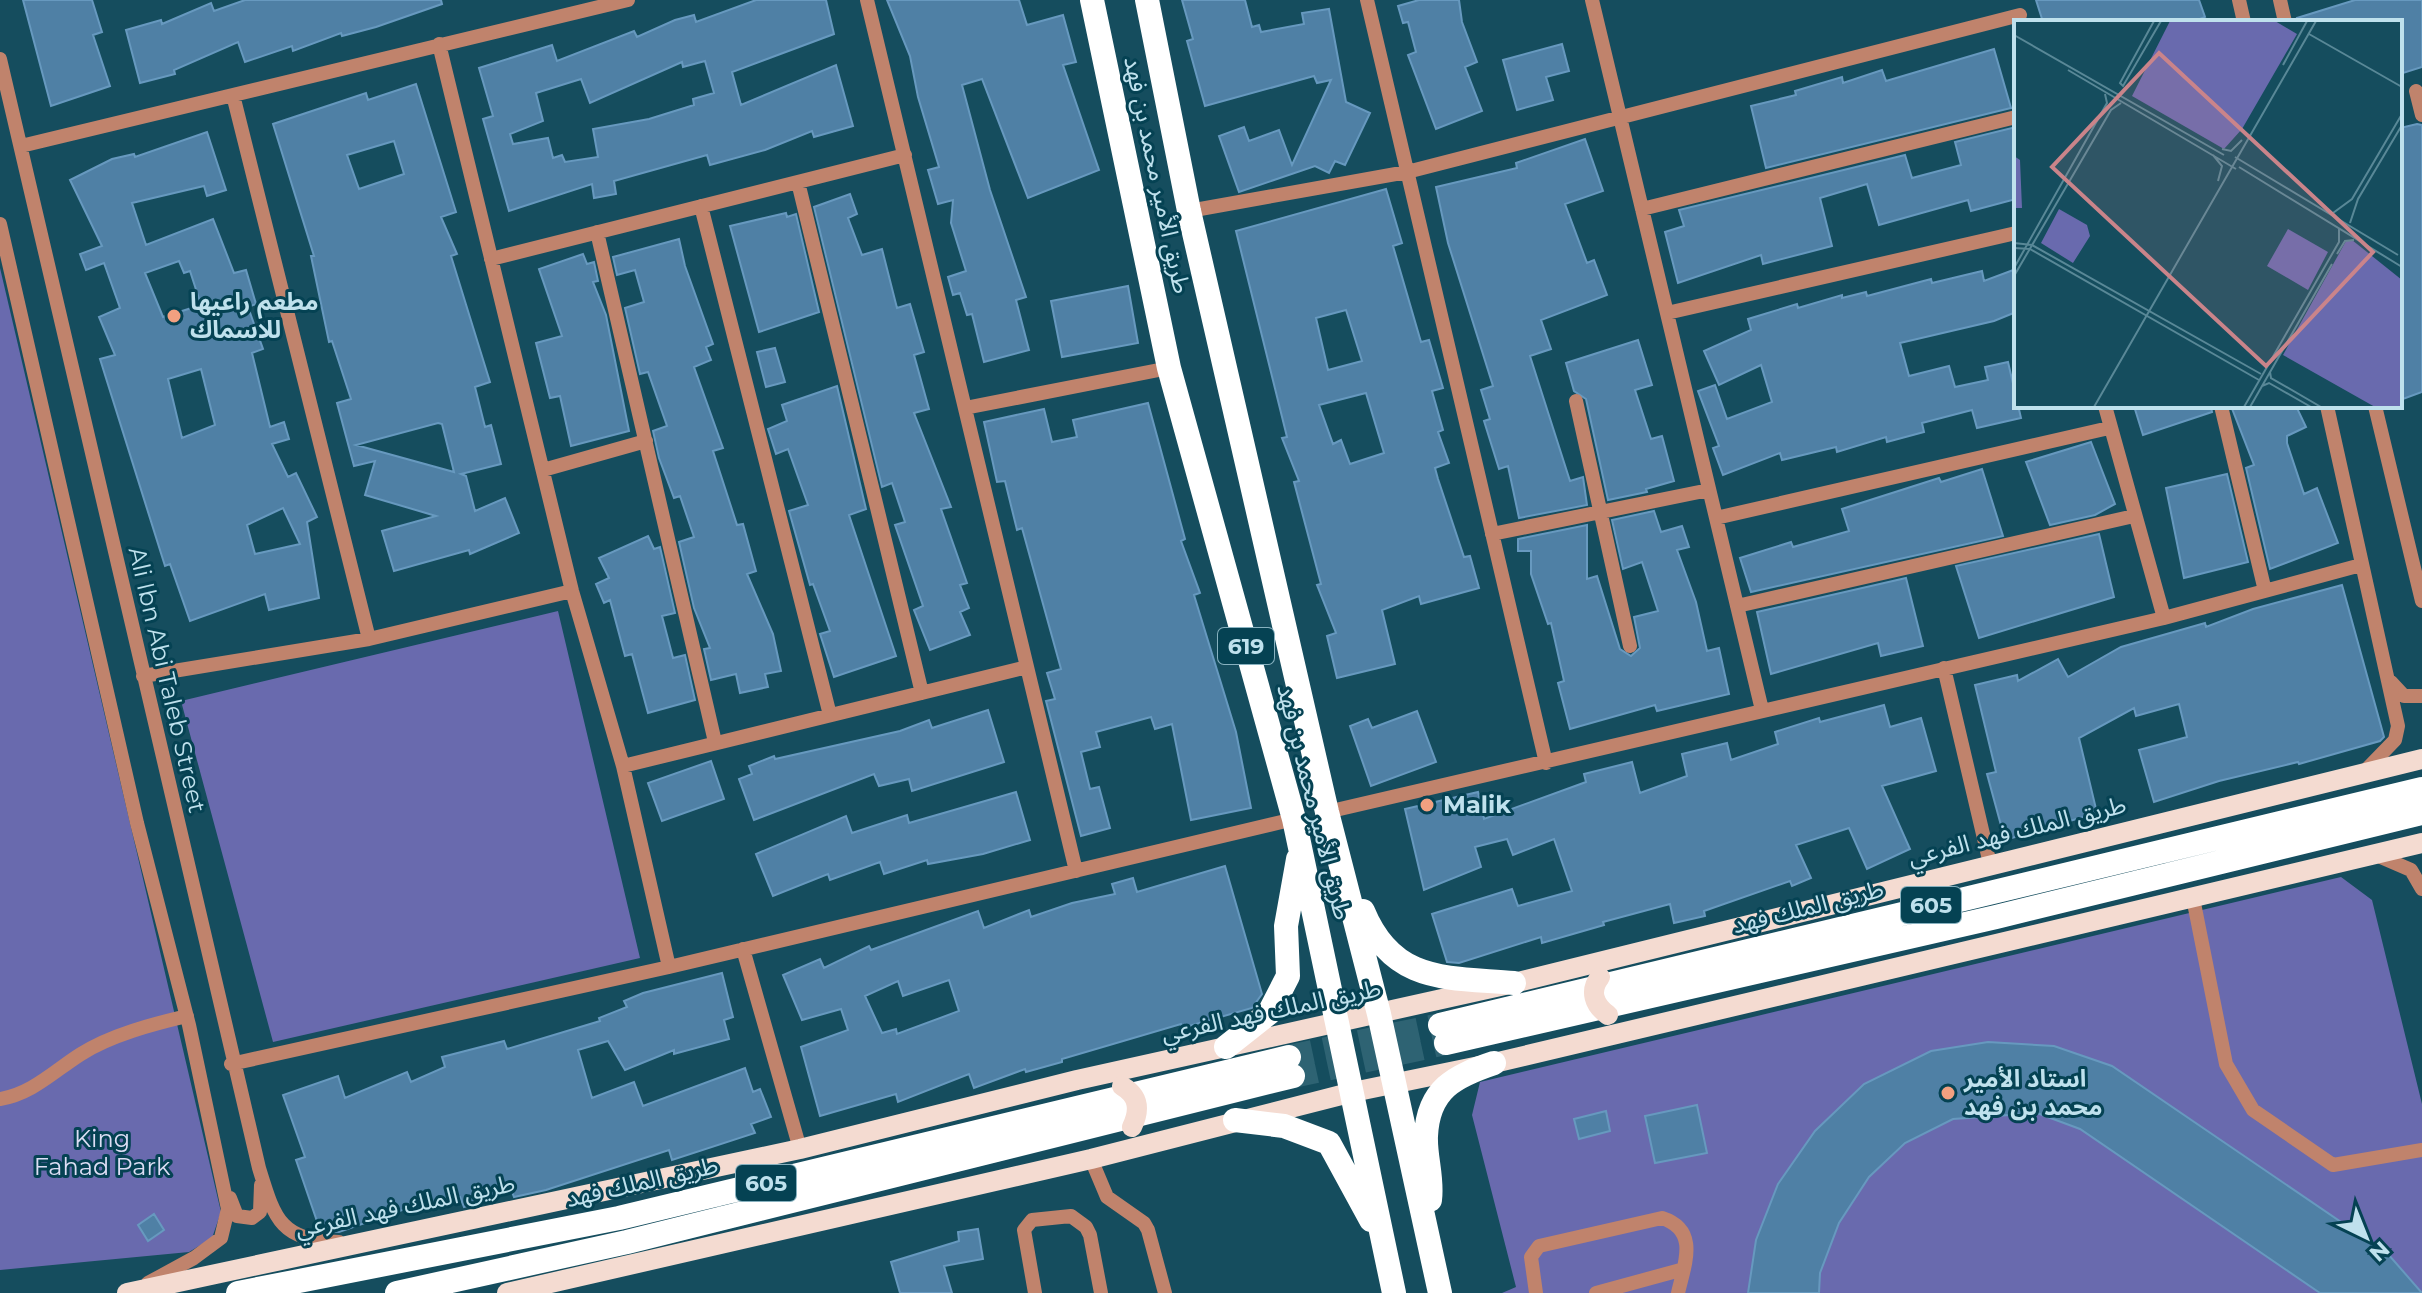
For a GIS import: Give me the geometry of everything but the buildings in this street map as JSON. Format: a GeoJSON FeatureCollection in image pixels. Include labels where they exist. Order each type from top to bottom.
{"type":"FeatureCollection","features":[{"type":"Feature","properties":{"kind":"highway","name":"طريق الأمير محمد بن فهد"},"geometry":{"type":"LineString","coordinates":[[1092,0],[1169,368],[1294,819],[1394,1293]]}},
{"type":"Feature","properties":{"kind":"highway","name":"طريق الأمير محمد بن فهد"},"geometry":{"type":"LineString","coordinates":[[1147,0],[1189,211],[1327,812],[1379,1014],[1440,1293]]}},
{"type":"Feature","properties":{"kind":"highway","name":"طريق الملك فهد"},"geometry":{"type":"LineString","coordinates":[[2422,789],[1443,1034],[1996,917],[2422,813]]}},
{"type":"Feature","properties":{"kind":"highway"},"geometry":{"type":"LineString","coordinates":[[1336,845],[1367,920],[1381,945],[1400,962],[1419,974],[1514,983]]}},
{"type":"Feature","properties":{"kind":"highway"},"geometry":{"type":"LineString","coordinates":[[1226,1047],[1269,1013],[1288,976],[1286,926],[1300,853]]}},
{"type":"Feature","properties":{"kind":"highway"},"geometry":{"type":"LineString","coordinates":[[1425,1234],[1431,1189],[1426,1136],[1431,1109],[1457,1076],[1494,1063]]}},
{"type":"Feature","properties":{"kind":"highway","name":"طريق الملك فهد"},"geometry":{"type":"LineString","coordinates":[[238,1293],[619,1218],[1291,1067],[627,1242],[397,1293]]}},
{"type":"Feature","properties":{"kind":"highway"},"geometry":{"type":"LineString","coordinates":[[1235,1120],[1284,1126],[1329,1143],[1382,1242]]}},
{"type":"Feature","properties":{"kind":"main road","name":"طريق الملك فهد الفرعي"},"geometry":{"type":"LineString","coordinates":[[128,1293],[800,1149],[1077,1080],[1514,983],[2422,759]]}},
{"type":"Feature","properties":{"kind":"main road"},"geometry":{"type":"LineString","coordinates":[[507,1293],[1091,1159],[1235,1120],[1494,1063],[2422,843]]}},
{"type":"Feature","properties":{"kind":"main road"},"geometry":{"type":"LineString","coordinates":[[1638,953],[1600,977],[1593,993],[1596,1004],[1608,1015],[1653,1023]]}},
{"type":"Feature","properties":{"kind":"main road"},"geometry":{"type":"LineString","coordinates":[[1077,1080],[1122,1086],[1136,1100],[1138,1112],[1132,1127],[1091,1159]]}},
{"type":"Feature","properties":{"kind":"street"},"geometry":{"type":"LineString","coordinates":[[21,146],[439,44],[570,6],[628,0]]}},
{"type":"Feature","properties":{"kind":"street"},"geometry":{"type":"LineString","coordinates":[[867,0],[1076,871]]}},
{"type":"Feature","properties":{"kind":"street"},"geometry":{"type":"LineString","coordinates":[[1367,0],[1546,763]]}},
{"type":"Feature","properties":{"kind":"street"},"geometry":{"type":"LineString","coordinates":[[1592,0],[1762,710]]}},
{"type":"Feature","properties":{"kind":"street"},"geometry":{"type":"LineString","coordinates":[[2239,0],[2244,20]]}},
{"type":"Feature","properties":{"kind":"street"},"geometry":{"type":"LineString","coordinates":[[2280,0],[2285,20]]}},
{"type":"Feature","properties":{"kind":"street"},"geometry":{"type":"LineString","coordinates":[[1189,211],[1407,172],[2020,12]]}},
{"type":"Feature","properties":{"kind":"street"},"geometry":{"type":"LineString","coordinates":[[439,44],[572,591],[623,766],[669,967]]}},
{"type":"Feature","properties":{"kind":"street","name":"Ali Ibn Abi Taleb Street"},"geometry":{"type":"LineString","coordinates":[[0,59],[231,1064],[260,1173],[267,1195],[293,1234],[307,1241],[363,1243]]}},
{"type":"Feature","properties":{"kind":"street"},"geometry":{"type":"LineString","coordinates":[[2416,91],[2422,115]]}},
{"type":"Feature","properties":{"kind":"street"},"geometry":{"type":"LineString","coordinates":[[233,95],[369,639]]}},
{"type":"Feature","properties":{"kind":"street"},"geometry":{"type":"LineString","coordinates":[[1642,209],[2014,117]]}},
{"type":"Feature","properties":{"kind":"street"},"geometry":{"type":"LineString","coordinates":[[491,259],[905,155]]}},
{"type":"Feature","properties":{"kind":"street"},"geometry":{"type":"LineString","coordinates":[[798,182],[922,693]]}},
{"type":"Feature","properties":{"kind":"street"},"geometry":{"type":"LineString","coordinates":[[701,206],[830,715]]}},
{"type":"Feature","properties":{"kind":"street"},"geometry":{"type":"LineString","coordinates":[[0,224],[137,823],[187,1016],[228,1209],[221,1238],[194,1258],[128,1293]]}},
{"type":"Feature","properties":{"kind":"street"},"geometry":{"type":"LineString","coordinates":[[597,232],[715,742]]}},
{"type":"Feature","properties":{"kind":"street"},"geometry":{"type":"LineString","coordinates":[[1667,313],[2014,233]]}},
{"type":"Feature","properties":{"kind":"street"},"geometry":{"type":"LineString","coordinates":[[965,408],[1169,368]]}},
{"type":"Feature","properties":{"kind":"street"},"geometry":{"type":"LineString","coordinates":[[1576,401],[1630,646]]}},
{"type":"Feature","properties":{"kind":"street"},"geometry":{"type":"LineString","coordinates":[[2105,408],[2164,618]]}},
{"type":"Feature","properties":{"kind":"street"},"geometry":{"type":"LineString","coordinates":[[2221,408],[2265,591]]}},
{"type":"Feature","properties":{"kind":"street"},"geometry":{"type":"LineString","coordinates":[[2327,408],[2398,726],[2395,740],[2365,771]]}},
{"type":"Feature","properties":{"kind":"street"},"geometry":{"type":"LineString","coordinates":[[2376,408],[2416,552],[2422,601]]}},
{"type":"Feature","properties":{"kind":"street"},"geometry":{"type":"LineString","coordinates":[[1716,518],[2109,428]]}},
{"type":"Feature","properties":{"kind":"street"},"geometry":{"type":"LineString","coordinates":[[543,470],[646,441]]}},
{"type":"Feature","properties":{"kind":"street"},"geometry":{"type":"LineString","coordinates":[[1492,534],[1709,490]]}},
{"type":"Feature","properties":{"kind":"street"},"geometry":{"type":"LineString","coordinates":[[1737,606],[2134,516]]}},
{"type":"Feature","properties":{"kind":"street"},"geometry":{"type":"LineString","coordinates":[[1327,812],[2164,618],[2361,565]]}},
{"type":"Feature","properties":{"kind":"street"},"geometry":{"type":"LineString","coordinates":[[143,676],[369,639],[572,591]]}},
{"type":"Feature","properties":{"kind":"street"},"geometry":{"type":"LineString","coordinates":[[623,766],[1027,667]]}},
{"type":"Feature","properties":{"kind":"street"},"geometry":{"type":"LineString","coordinates":[[1944,668],[1990,864]]}},
{"type":"Feature","properties":{"kind":"street"},"geometry":{"type":"LineString","coordinates":[[2389,679],[2404,696],[2422,696]]}},
{"type":"Feature","properties":{"kind":"street"},"geometry":{"type":"LineString","coordinates":[[231,1064],[669,967],[1294,819]]}},
{"type":"Feature","properties":{"kind":"street"},"geometry":{"type":"LineString","coordinates":[[2373,854],[2411,870],[2422,889]]}},
{"type":"Feature","properties":{"kind":"street"},"geometry":{"type":"LineString","coordinates":[[2193,898],[2226,1064],[2253,1110],[2333,1165],[2422,1150]]}},
{"type":"Feature","properties":{"kind":"street"},"geometry":{"type":"LineString","coordinates":[[743,949],[800,1149]]}},
{"type":"Feature","properties":{"kind":"street"},"geometry":{"type":"LineString","coordinates":[[0,1099],[26,1091],[83,1052],[151,1025],[187,1016]]}},
{"type":"Feature","properties":{"kind":"street"},"geometry":{"type":"LineString","coordinates":[[1091,1159],[1107,1197],[1144,1223],[1148,1230],[1165,1293]]}},
{"type":"Feature","properties":{"kind":"street"},"geometry":{"type":"LineString","coordinates":[[224,1183],[237,1216],[252,1218],[260,1212],[260,1173]]}},
{"type":"Feature","properties":{"kind":"street"},"geometry":{"type":"LineString","coordinates":[[1035,1293],[1024,1230],[1032,1220],[1071,1216],[1086,1227],[1090,1235],[1101,1293]]}},
{"type":"Feature","properties":{"kind":"street"},"geometry":{"type":"LineString","coordinates":[[1536,1293],[1531,1257],[1539,1246],[1662,1218],[1677,1223],[1687,1237],[1678,1293]]}},
{"type":"Feature","properties":{"kind":"street"},"geometry":{"type":"LineString","coordinates":[[1596,1293],[1684,1269]]}},
{"type":"Feature","properties":{"kind":"green space","name":"King Fahad Park"},"geometry":{"type":"Polygon","coordinates":[[[0,268],[221,1212],[212,1238],[189,1252],[0,1270],[0,268]]]}},
{"type":"Feature","properties":{"kind":"green space"},"geometry":{"type":"Polygon","coordinates":[[[558,611],[640,958],[273,1042],[181,701],[558,611]]]}},
{"type":"Feature","properties":{"kind":"green space","name":"استاد الأمير محمد بن فهد"},"geometry":{"type":"Polygon","coordinates":[[[2341,877],[2372,900],[2422,1104],[2422,1293],[1502,1293],[1516,1287],[1472,1115],[1480,1082],[2341,877]]]}},
{"type":"Feature","properties":{"kind":"tunnel"},"geometry":{"type":"LineString","coordinates":[[1289,1057],[1440,1025]]}},
{"type":"Feature","properties":{"kind":"tunnel"},"geometry":{"type":"LineString","coordinates":[[1293,1076],[1446,1043]]}},
{"type":"Feature","properties":{"kind":"place","name":"مطعم راعيها للاسماك"},"geometry":{"type":"Point","coordinates":[174,316]}},
{"type":"Feature","properties":{"kind":"place","name":"Malik"},"geometry":{"type":"Point","coordinates":[1427,805]}},
{"type":"Feature","properties":{"kind":"place","name":"استاد الأمير محمد بن فهد"},"geometry":{"type":"Point","coordinates":[1948,1093]}}]}
